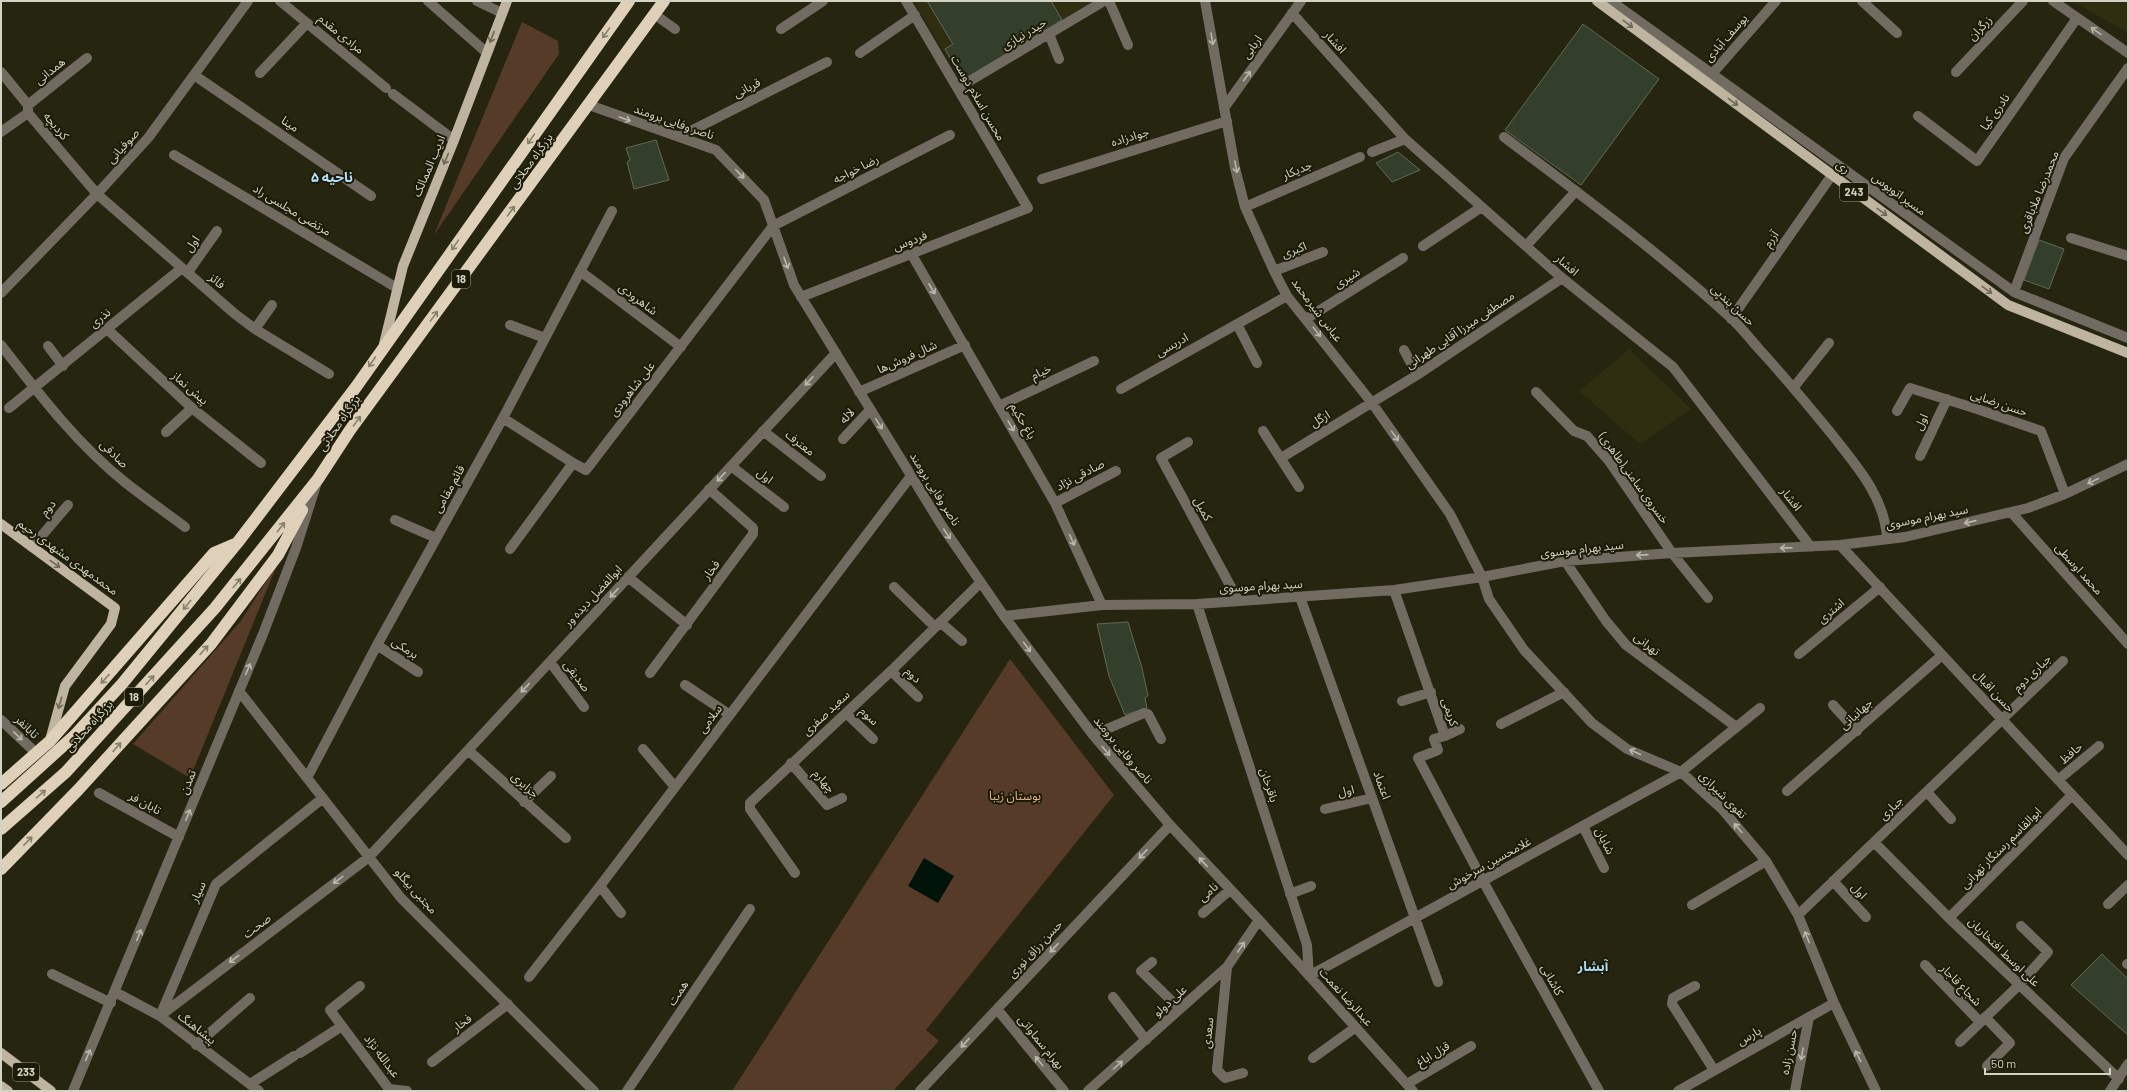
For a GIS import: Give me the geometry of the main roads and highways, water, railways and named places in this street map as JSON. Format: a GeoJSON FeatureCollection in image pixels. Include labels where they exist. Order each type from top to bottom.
{"type":"FeatureCollection","features":[{"type":"Feature","properties":{"kind":"highway","name":"بزرگراه محلاتی"},"geometry":{"type":"LineString","coordinates":[[1,802],[74,736],[122,684],[238,542],[356,387],[384,344],[629,1]]}},
{"type":"Feature","properties":{"kind":"highway","name":"بزرگراه محلاتی"},"geometry":{"type":"LineString","coordinates":[[1,829],[66,772],[215,608],[258,557],[318,479],[350,430],[664,1]]}},
{"type":"Feature","properties":{"kind":"highway"},"geometry":{"type":"LineString","coordinates":[[1,869],[78,790],[211,644],[278,555],[318,479]]}},
{"type":"Feature","properties":{"kind":"highway"},"geometry":{"type":"LineString","coordinates":[[1,784],[35,752],[50,741],[214,553],[238,542]]}},
{"type":"Feature","properties":{"kind":"main road","name":"ادیب الممالک"},"geometry":{"type":"LineString","coordinates":[[384,344],[397,288],[418,226],[454,140],[486,52],[507,1]]}},
{"type":"Feature","properties":{"kind":"main road","name":"ری"},"geometry":{"type":"LineString","coordinates":[[1597,1],[2008,306],[2128,353]]}},
{"type":"Feature","properties":{"kind":"main road","name":"محمدمهدی مشهدی رحیم"},"geometry":{"type":"LineString","coordinates":[[1,524],[115,608],[111,624],[65,686],[50,741]]}},
{"type":"Feature","properties":{"kind":"main road","name":"233"},"geometry":{"type":"LineString","coordinates":[[1,1053],[51,1091]]}},
{"type":"Feature","properties":{"kind":"main road","name":"233"},"geometry":{"type":"LineString","coordinates":[[1,1086],[8,1091]]}},
{"type":"Feature","properties":{"kind":"district","name":"ناحیه ۵"},"geometry":{"type":"Point","coordinates":[332,177]}},
{"type":"Feature","properties":{"kind":"district","name":"آبشار"},"geometry":{"type":"Point","coordinates":[1593,966]}},
{"type":"Feature","properties":{"kind":"park label","name":"بوستان زیبا"},"geometry":{"type":"Point","coordinates":[1015,796]}}]}
